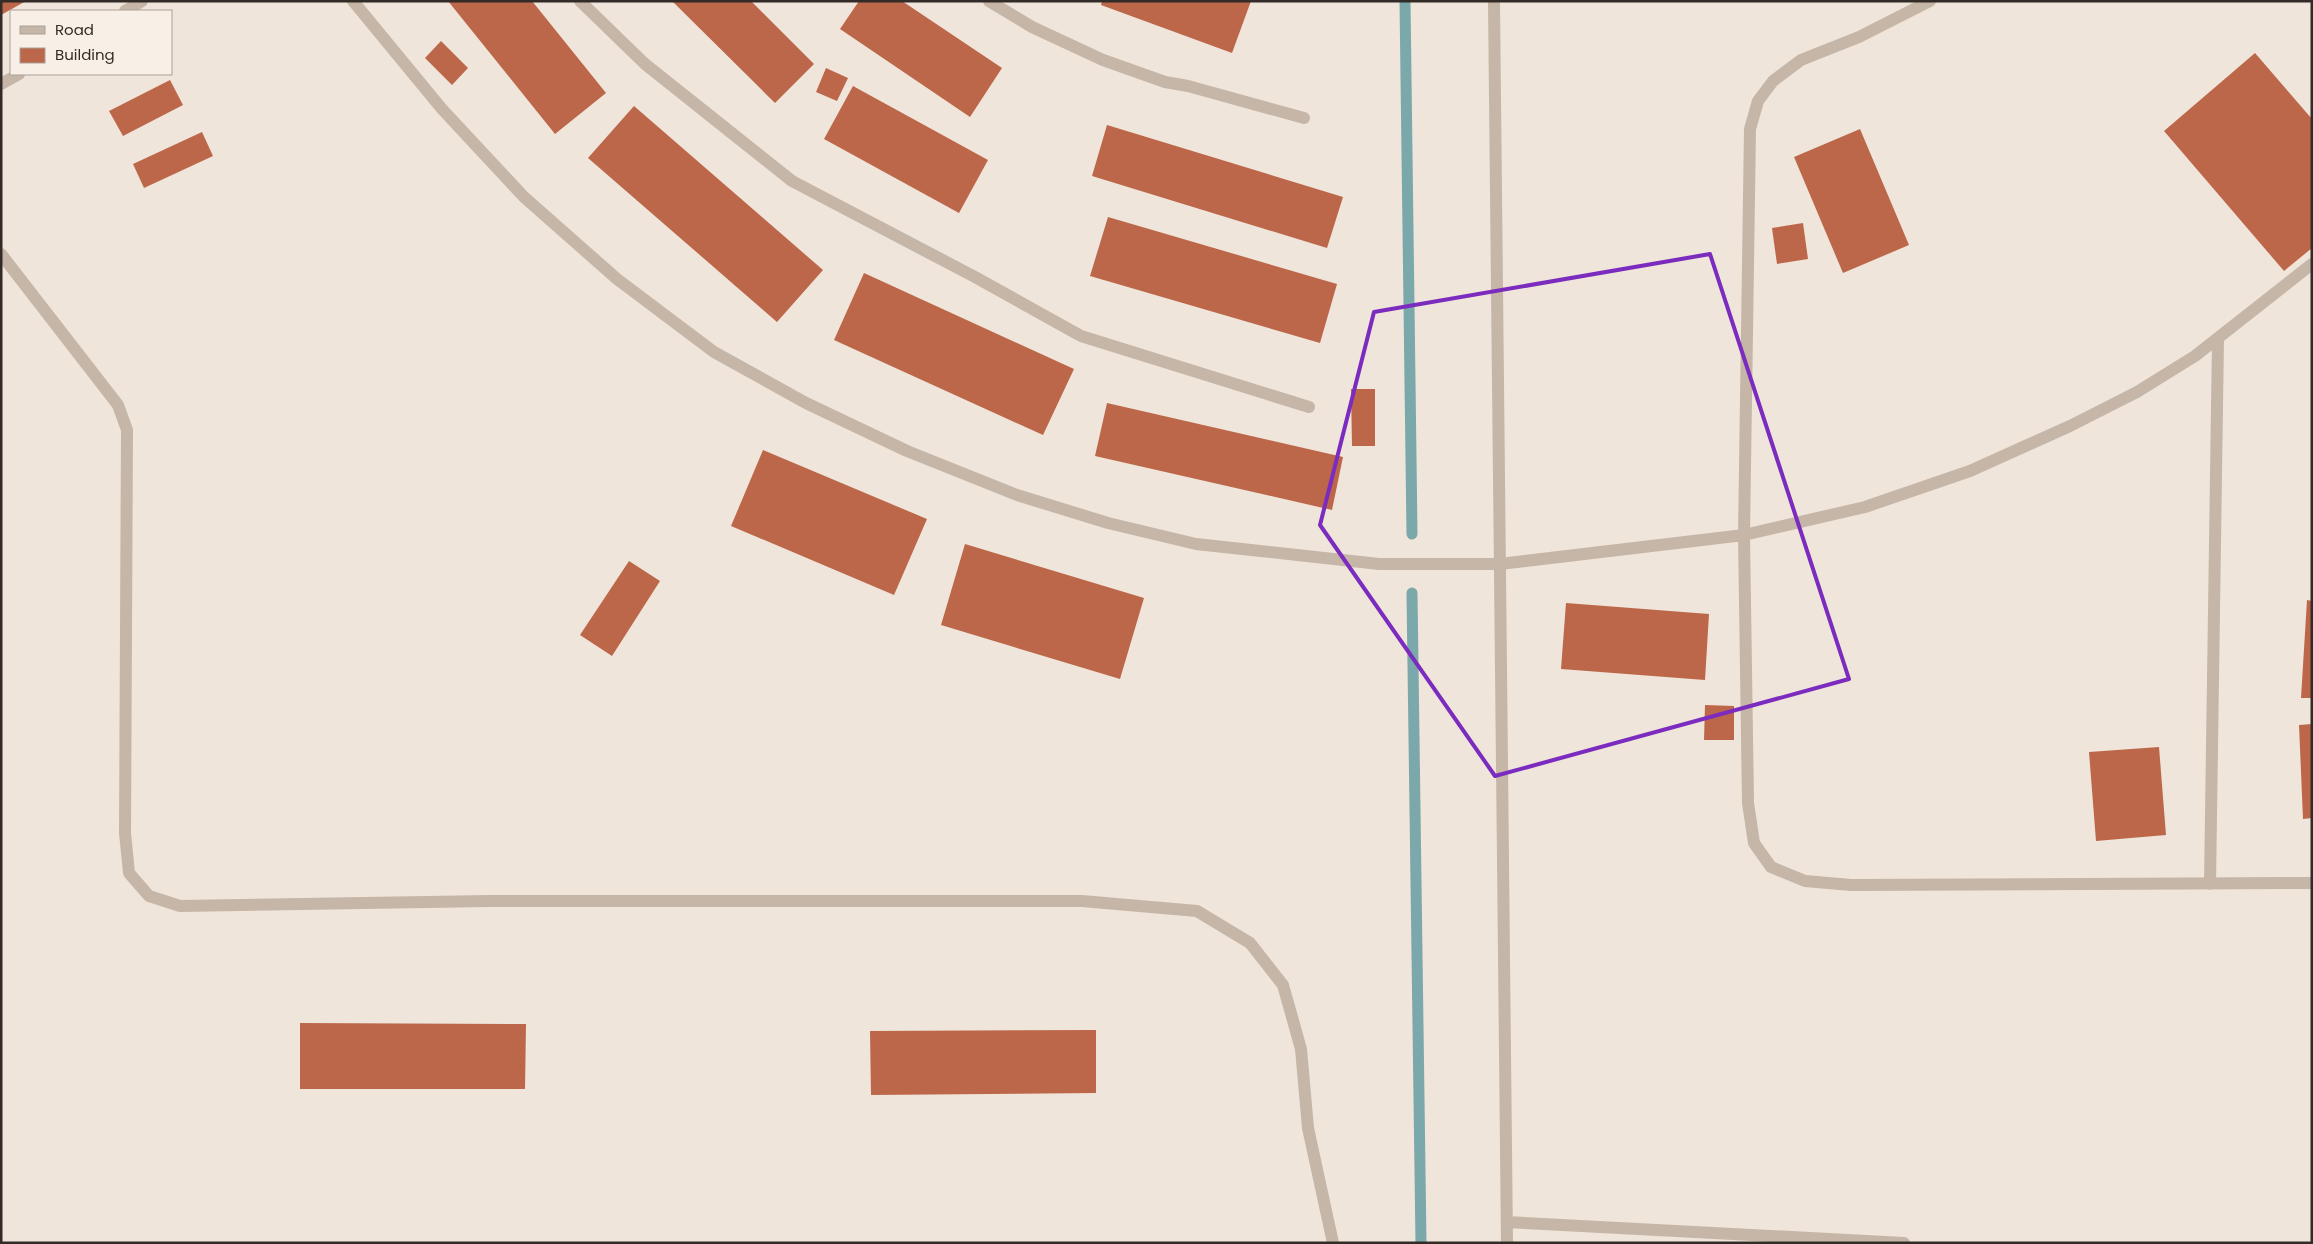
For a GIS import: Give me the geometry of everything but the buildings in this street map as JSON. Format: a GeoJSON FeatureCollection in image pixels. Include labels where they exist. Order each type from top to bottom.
{"type":"FeatureCollection","features":[{"type":"Feature","properties":{"kind":"lane"},"geometry":{"type":"LineString","coordinates":[[127,10],[142,1]]}},
{"type":"Feature","properties":{"kind":"lane"},"geometry":{"type":"LineString","coordinates":[[353,1],[442,109],[524,197],[618,279],[714,352],[806,403],[907,451],[1008,491],[1108,523],[1196,544],[1379,564],[1500,564],[1744,535],[1865,507],[1970,471],[2070,426],[2137,392],[2195,356],[2312,264]]}},
{"type":"Feature","properties":{"kind":"lane"},"geometry":{"type":"LineString","coordinates":[[580,1],[646,64],[792,181],[975,277],[1081,336],[1309,407]]}},
{"type":"Feature","properties":{"kind":"lane"},"geometry":{"type":"LineString","coordinates":[[989,1],[1032,27],[1103,60],[1165,82],[1188,86],[1304,118]]}},
{"type":"Feature","properties":{"kind":"lane"},"geometry":{"type":"LineString","coordinates":[[1494,1],[1507,1243]]}},
{"type":"Feature","properties":{"kind":"lane"},"geometry":{"type":"LineString","coordinates":[[1930,1],[1859,37],[1800,60],[1773,81],[1758,101],[1750,129],[1744,535],[1748,803],[1754,843],[1771,867],[1805,881],[1851,885],[2312,883]]}},
{"type":"Feature","properties":{"kind":"lane"},"geometry":{"type":"LineString","coordinates":[[1,84],[17,75]]}},
{"type":"Feature","properties":{"kind":"lane"},"geometry":{"type":"LineString","coordinates":[[1,254],[118,405],[127,430],[125,833],[129,874],[149,896],[180,906],[489,901],[1082,900],[1197,911],[1250,943],[1283,985],[1301,1049],[1308,1128],[1333,1243]]}},
{"type":"Feature","properties":{"kind":"lane"},"geometry":{"type":"LineString","coordinates":[[2210,884],[2218,338]]}},
{"type":"Feature","properties":{"kind":"lane"},"geometry":{"type":"LineString","coordinates":[[1507,1222],[1904,1243]]}},
{"type":"Feature","properties":{"kind":"highlighted area"},"geometry":{"type":"Polygon","coordinates":[[[1710,254],[1849,679],[1495,776],[1320,525],[1374,312],[1710,254]]]}},
{"type":"Feature","properties":{"kind":"waterway"},"geometry":{"type":"LineString","coordinates":[[1405,1],[1412,534]]}},
{"type":"Feature","properties":{"kind":"waterway"},"geometry":{"type":"LineString","coordinates":[[1412,593],[1421,1243]]}}]}
